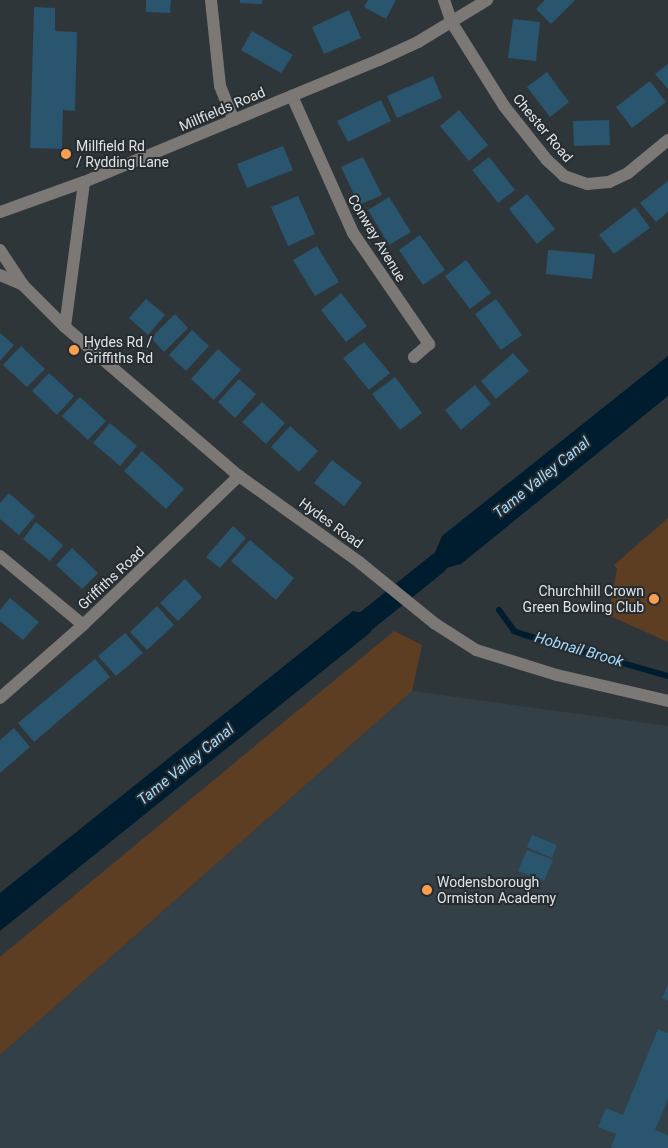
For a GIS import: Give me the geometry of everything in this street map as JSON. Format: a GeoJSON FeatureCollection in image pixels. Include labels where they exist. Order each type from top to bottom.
{"type":"FeatureCollection","features":[{"type":"Feature","properties":{"kind":"street"},"geometry":{"type":"LineString","coordinates":[[211,0],[220,86],[234,120]]}},
{"type":"Feature","properties":{"kind":"street"},"geometry":{"type":"LineString","coordinates":[[444,0],[452,23]]}},
{"type":"Feature","properties":{"kind":"street","name":"Millfields Road"},"geometry":{"type":"LineString","coordinates":[[0,212],[84,182],[379,60],[452,23],[487,0]]}},
{"type":"Feature","properties":{"kind":"street","name":"Chester Road"},"geometry":{"type":"LineString","coordinates":[[452,23],[504,106],[547,160],[564,176],[587,184],[609,182],[628,173],[668,140]]}},
{"type":"Feature","properties":{"kind":"street","name":"Conway Avenue"},"geometry":{"type":"LineString","coordinates":[[292,96],[353,233],[429,344],[414,356]]}},
{"type":"Feature","properties":{"kind":"street"},"geometry":{"type":"LineString","coordinates":[[65,327],[84,182]]}},
{"type":"Feature","properties":{"kind":"street","name":"Hydes Road"},"geometry":{"type":"LineString","coordinates":[[0,250],[23,285],[65,327],[239,476],[359,562],[434,623],[476,650],[556,675],[668,701]]}},
{"type":"Feature","properties":{"kind":"street","name":"Hydes Road"},"geometry":{"type":"LineString","coordinates":[[0,275],[23,285]]}},
{"type":"Feature","properties":{"kind":"street","name":"Griffiths Road"},"geometry":{"type":"LineString","coordinates":[[2,692],[83,625],[239,476]]}},
{"type":"Feature","properties":{"kind":"street"},"geometry":{"type":"LineString","coordinates":[[0,556],[83,625]]}},
{"type":"Feature","properties":{"kind":"shaded area","name":"Churchhill Crown Green Bowling Club"},"geometry":{"type":"Polygon","coordinates":[[[668,518],[668,642],[608,615],[617,569],[614,565],[668,518]]]}},
{"type":"Feature","properties":{"kind":"shaded area"},"geometry":{"type":"Polygon","coordinates":[[[394,631],[422,645],[412,691],[0,1055],[0,957],[394,631]]]}},
{"type":"Feature","properties":{"kind":"shaded area","name":"Wodensborough Ormiston Academy"},"geometry":{"type":"Polygon","coordinates":[[[412,691],[668,726],[668,1148],[0,1148],[0,1055],[412,691]]]}},
{"type":"Feature","properties":{"kind":"water","name":"Tame Valley Canal"},"geometry":{"type":"Polygon","coordinates":[[[668,356],[668,396],[461,564],[442,569],[427,580],[415,581],[418,569],[434,555],[442,536],[668,356]]]}},
{"type":"Feature","properties":{"kind":"water","name":"Tame Valley Canal"},"geometry":{"type":"Polygon","coordinates":[[[353,611],[373,614],[371,632],[0,931],[0,893],[353,611]]]}},
{"type":"Feature","properties":{"kind":"building"},"geometry":{"type":"Polygon","coordinates":[[[146,0],[171,0],[170,13],[146,12],[146,0]]]}},
{"type":"Feature","properties":{"kind":"building"},"geometry":{"type":"Polygon","coordinates":[[[240,0],[262,0],[262,4],[240,3],[240,0]]]}},
{"type":"Feature","properties":{"kind":"building"},"geometry":{"type":"Polygon","coordinates":[[[368,0],[396,0],[386,19],[364,7],[368,0]]]}},
{"type":"Feature","properties":{"kind":"building"},"geometry":{"type":"Polygon","coordinates":[[[545,0],[575,0],[551,24],[536,9],[545,0]]]}},
{"type":"Feature","properties":{"kind":"building"},"geometry":{"type":"Polygon","coordinates":[[[34,7],[55,8],[55,31],[77,32],[75,111],[63,110],[62,149],[30,148],[34,7]]]}},
{"type":"Feature","properties":{"kind":"building"},"geometry":{"type":"Polygon","coordinates":[[[349,10],[361,38],[324,54],[312,27],[349,10]]]}},
{"type":"Feature","properties":{"kind":"building"},"geometry":{"type":"Polygon","coordinates":[[[513,19],[540,22],[536,61],[508,58],[513,19]]]}},
{"type":"Feature","properties":{"kind":"building"},"geometry":{"type":"Polygon","coordinates":[[[252,31],[293,55],[281,73],[241,50],[252,31]]]}},
{"type":"Feature","properties":{"kind":"building"},"geometry":{"type":"Polygon","coordinates":[[[668,64],[668,89],[655,74],[668,64]]]}},
{"type":"Feature","properties":{"kind":"building"},"geometry":{"type":"Polygon","coordinates":[[[547,72],[569,102],[550,117],[527,87],[547,72]]]}},
{"type":"Feature","properties":{"kind":"building"},"geometry":{"type":"Polygon","coordinates":[[[433,76],[442,98],[397,118],[387,96],[433,76]]]}},
{"type":"Feature","properties":{"kind":"building"},"geometry":{"type":"Polygon","coordinates":[[[650,81],[666,102],[632,128],[616,107],[650,81]]]}},
{"type":"Feature","properties":{"kind":"building"},"geometry":{"type":"Polygon","coordinates":[[[381,100],[391,121],[348,142],[337,121],[381,100]]]}},
{"type":"Feature","properties":{"kind":"building"},"geometry":{"type":"Polygon","coordinates":[[[459,110],[488,145],[469,161],[440,126],[459,110]]]}},
{"type":"Feature","properties":{"kind":"building"},"geometry":{"type":"Polygon","coordinates":[[[609,120],[610,145],[574,146],[573,121],[609,120]]]}},
{"type":"Feature","properties":{"kind":"building"},"geometry":{"type":"Polygon","coordinates":[[[283,146],[293,170],[247,188],[237,164],[283,146]]]}},
{"type":"Feature","properties":{"kind":"building"},"geometry":{"type":"Polygon","coordinates":[[[363,157],[382,195],[359,205],[341,167],[363,157]]]}},
{"type":"Feature","properties":{"kind":"building"},"geometry":{"type":"Polygon","coordinates":[[[489,157],[515,190],[498,203],[472,170],[489,157]]]}},
{"type":"Feature","properties":{"kind":"building"},"geometry":{"type":"Polygon","coordinates":[[[668,181],[668,212],[656,222],[640,203],[668,181]]]}},
{"type":"Feature","properties":{"kind":"building"},"geometry":{"type":"Polygon","coordinates":[[[527,194],[555,229],[537,244],[509,209],[527,194]]]}},
{"type":"Feature","properties":{"kind":"building"},"geometry":{"type":"Polygon","coordinates":[[[298,196],[315,234],[288,246],[271,207],[298,196]]]}},
{"type":"Feature","properties":{"kind":"building"},"geometry":{"type":"Polygon","coordinates":[[[389,197],[411,232],[389,245],[368,210],[389,197]]]}},
{"type":"Feature","properties":{"kind":"building"},"geometry":{"type":"Polygon","coordinates":[[[635,207],[650,228],[614,254],[599,235],[635,207]]]}},
{"type":"Feature","properties":{"kind":"building"},"geometry":{"type":"Polygon","coordinates":[[[420,235],[445,270],[423,285],[399,250],[420,235]]]}},
{"type":"Feature","properties":{"kind":"building"},"geometry":{"type":"Polygon","coordinates":[[[317,246],[339,282],[315,296],[293,260],[317,246]]]}},
{"type":"Feature","properties":{"kind":"building"},"geometry":{"type":"Polygon","coordinates":[[[548,250],[595,254],[592,279],[546,274],[548,250]]]}},
{"type":"Feature","properties":{"kind":"building"},"geometry":{"type":"Polygon","coordinates":[[[466,260],[491,293],[470,309],[445,276],[466,260]]]}},
{"type":"Feature","properties":{"kind":"building"},"geometry":{"type":"Polygon","coordinates":[[[341,293],[367,326],[346,342],[321,310],[341,293]]]}},
{"type":"Feature","properties":{"kind":"building"},"geometry":{"type":"Polygon","coordinates":[[[146,299],[165,315],[148,335],[129,318],[146,299]]]}},
{"type":"Feature","properties":{"kind":"building"},"geometry":{"type":"Polygon","coordinates":[[[496,299],[522,335],[501,350],[475,314],[496,299]]]}},
{"type":"Feature","properties":{"kind":"building"},"geometry":{"type":"Polygon","coordinates":[[[175,314],[188,328],[164,352],[151,338],[175,314]]]}},
{"type":"Feature","properties":{"kind":"building"},"geometry":{"type":"Polygon","coordinates":[[[192,330],[209,346],[186,371],[169,355],[192,330]]]}},
{"type":"Feature","properties":{"kind":"building"},"geometry":{"type":"Polygon","coordinates":[[[0,333],[14,345],[0,361],[0,333]]]}},
{"type":"Feature","properties":{"kind":"building"},"geometry":{"type":"Polygon","coordinates":[[[364,342],[390,373],[369,390],[343,358],[364,342]]]}},
{"type":"Feature","properties":{"kind":"building"},"geometry":{"type":"Polygon","coordinates":[[[21,346],[45,369],[27,387],[3,365],[21,346]]]}},
{"type":"Feature","properties":{"kind":"building"},"geometry":{"type":"Polygon","coordinates":[[[218,349],[241,370],[214,400],[191,379],[218,349]]]}},
{"type":"Feature","properties":{"kind":"building"},"geometry":{"type":"Polygon","coordinates":[[[513,353],[529,371],[496,399],[481,381],[513,353]]]}},
{"type":"Feature","properties":{"kind":"building"},"geometry":{"type":"Polygon","coordinates":[[[49,373],[74,396],[57,415],[32,391],[49,373]]]}},
{"type":"Feature","properties":{"kind":"building"},"geometry":{"type":"Polygon","coordinates":[[[395,377],[422,413],[400,430],[372,394],[395,377]]]}},
{"type":"Feature","properties":{"kind":"building"},"geometry":{"type":"Polygon","coordinates":[[[239,379],[256,394],[235,418],[218,402],[239,379]]]}},
{"type":"Feature","properties":{"kind":"building"},"geometry":{"type":"Polygon","coordinates":[[[475,385],[491,404],[461,430],[445,410],[475,385]]]}},
{"type":"Feature","properties":{"kind":"building"},"geometry":{"type":"Polygon","coordinates":[[[80,397],[106,421],[88,440],[62,416],[80,397]]]}},
{"type":"Feature","properties":{"kind":"building"},"geometry":{"type":"Polygon","coordinates":[[[262,402],[285,423],[266,444],[242,422],[262,402]]]}},
{"type":"Feature","properties":{"kind":"building"},"geometry":{"type":"Polygon","coordinates":[[[110,423],[137,446],[120,466],[93,443],[110,423]]]}},
{"type":"Feature","properties":{"kind":"building"},"geometry":{"type":"Polygon","coordinates":[[[290,426],[318,451],[299,472],[271,447],[290,426]]]}},
{"type":"Feature","properties":{"kind":"building"},"geometry":{"type":"Polygon","coordinates":[[[142,451],[184,489],[166,509],[124,471],[142,451]]]}},
{"type":"Feature","properties":{"kind":"building"},"geometry":{"type":"Polygon","coordinates":[[[332,460],[362,483],[344,506],[314,483],[332,460]]]}},
{"type":"Feature","properties":{"kind":"building"},"geometry":{"type":"Polygon","coordinates":[[[9,493],[35,516],[19,535],[0,519],[0,503],[9,493]]]}},
{"type":"Feature","properties":{"kind":"building"},"geometry":{"type":"Polygon","coordinates":[[[36,522],[63,545],[50,561],[23,539],[36,522]]]}},
{"type":"Feature","properties":{"kind":"building"},"geometry":{"type":"Polygon","coordinates":[[[233,526],[246,538],[220,568],[206,557],[233,526]]]}},
{"type":"Feature","properties":{"kind":"building"},"geometry":{"type":"Polygon","coordinates":[[[250,540],[294,578],[276,600],[231,561],[250,540]]]}},
{"type":"Feature","properties":{"kind":"building"},"geometry":{"type":"Polygon","coordinates":[[[72,548],[98,573],[82,589],[56,565],[72,548]]]}},
{"type":"Feature","properties":{"kind":"building"},"geometry":{"type":"Polygon","coordinates":[[[185,579],[202,597],[178,621],[160,603],[185,579]]]}},
{"type":"Feature","properties":{"kind":"building"},"geometry":{"type":"Polygon","coordinates":[[[10,598],[39,622],[23,640],[0,621],[0,610],[10,598]]]}},
{"type":"Feature","properties":{"kind":"building"},"geometry":{"type":"Polygon","coordinates":[[[157,606],[174,625],[147,650],[130,632],[157,606]]]}},
{"type":"Feature","properties":{"kind":"building"},"geometry":{"type":"Polygon","coordinates":[[[125,633],[143,653],[116,676],[98,656],[125,633]]]}},
{"type":"Feature","properties":{"kind":"building"},"geometry":{"type":"Polygon","coordinates":[[[95,659],[110,677],[34,742],[18,723],[95,659]]]}},
{"type":"Feature","properties":{"kind":"building"},"geometry":{"type":"Polygon","coordinates":[[[14,728],[30,747],[0,773],[0,740],[14,728]]]}},
{"type":"Feature","properties":{"kind":"building"},"geometry":{"type":"Polygon","coordinates":[[[532,835],[557,845],[552,858],[527,847],[532,835]]]}},
{"type":"Feature","properties":{"kind":"building"},"geometry":{"type":"Polygon","coordinates":[[[527,850],[553,860],[544,881],[518,871],[527,850]]]}},
{"type":"Feature","properties":{"kind":"building"},"geometry":{"type":"Polygon","coordinates":[[[668,984],[668,1001],[662,998],[668,984]]]}},
{"type":"Feature","properties":{"kind":"building"},"geometry":{"type":"Polygon","coordinates":[[[658,1029],[668,1033],[668,1099],[655,1130],[668,1135],[668,1148],[611,1148],[616,1134],[598,1127],[606,1108],[623,1115],[658,1029]]]}},
{"type":"Feature","properties":{"kind":"waterway"},"geometry":{"type":"LineString","coordinates":[[350,633],[437,563]]}},
{"type":"Feature","properties":{"kind":"waterway","name":"Hobnail Brook"},"geometry":{"type":"LineString","coordinates":[[499,610],[514,631],[668,676]]}},
{"type":"Feature","properties":{"kind":"place","name":"Millfield Rd / Rydding Lane"},"geometry":{"type":"Point","coordinates":[66,154]}},
{"type":"Feature","properties":{"kind":"place","name":"Hydes Rd / Griffiths Rd"},"geometry":{"type":"Point","coordinates":[74,350]}},
{"type":"Feature","properties":{"kind":"place","name":"Churchhill Crown Green Bowling Club"},"geometry":{"type":"Point","coordinates":[654,599]}},
{"type":"Feature","properties":{"kind":"place","name":"Wodensborough Ormiston Academy"},"geometry":{"type":"Point","coordinates":[427,890]}}]}
